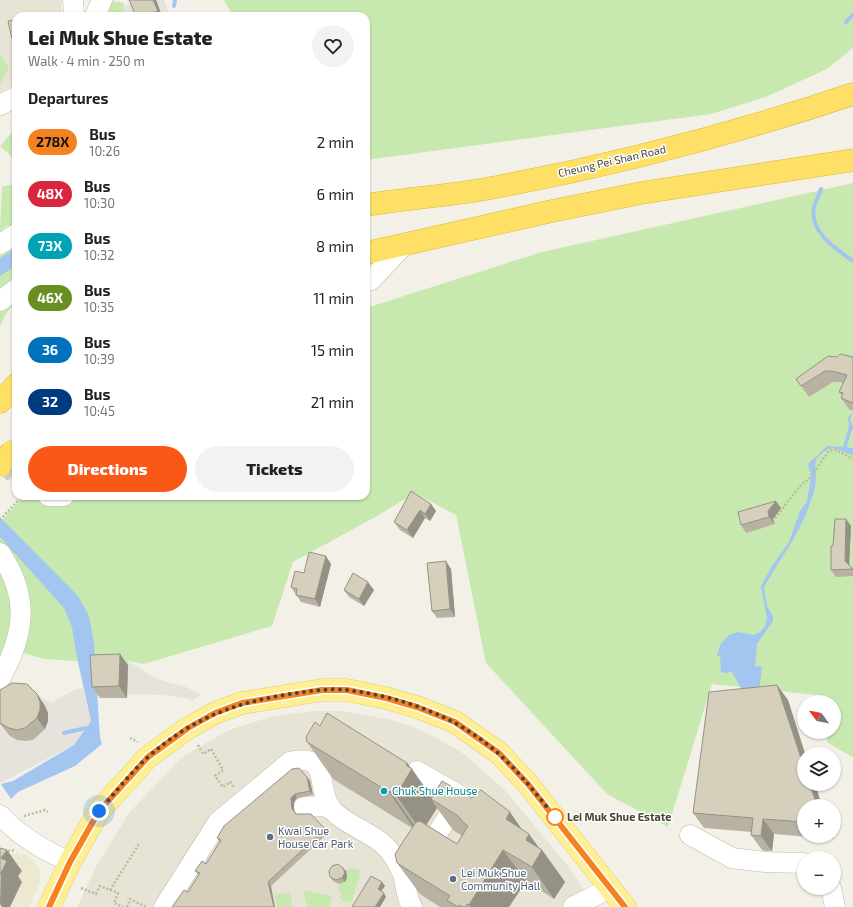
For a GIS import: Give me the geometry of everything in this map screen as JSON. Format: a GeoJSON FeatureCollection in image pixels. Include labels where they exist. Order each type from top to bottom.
{"type":"FeatureCollection","features":[{"type":"Feature","properties":{"kind":"highway","name":"Cheung Pei Shan Road"},"geometry":{"type":"LineString","coordinates":[[370,204],[478,190],[653,153],[711,138],[853,94]]}},
{"type":"Feature","properties":{"kind":"highway"},"geometry":{"type":"LineString","coordinates":[[370,252],[552,211],[641,193],[853,160]]}},
{"type":"Feature","properties":{"kind":"highway"},"geometry":{"type":"LineString","coordinates":[[0,402],[12,389]]}},
{"type":"Feature","properties":{"kind":"main road"},"geometry":{"type":"LineString","coordinates":[[49,907],[70,862],[99,811],[148,757],[188,728],[215,713],[242,703],[300,692],[347,690],[386,698],[437,714],[455,722],[484,742],[514,768],[528,784],[625,907]]}},
{"type":"Feature","properties":{"kind":"street"},"geometry":{"type":"LineString","coordinates":[[74,0],[74,12]]}},
{"type":"Feature","properties":{"kind":"street"},"geometry":{"type":"LineString","coordinates":[[97,12],[102,0]]}},
{"type":"Feature","properties":{"kind":"street"},"geometry":{"type":"LineString","coordinates":[[0,105],[12,99]]}},
{"type":"Feature","properties":{"kind":"street"},"geometry":{"type":"LineString","coordinates":[[370,280],[406,244]]}},
{"type":"Feature","properties":{"kind":"street"},"geometry":{"type":"LineString","coordinates":[[0,301],[12,292]]}},
{"type":"Feature","properties":{"kind":"street"},"geometry":{"type":"LineString","coordinates":[[0,553],[14,577],[21,601],[21,626],[12,658],[0,679]]}},
{"type":"Feature","properties":{"kind":"street"},"geometry":{"type":"LineString","coordinates":[[164,907],[218,822],[290,762],[309,759],[316,764],[331,809]]}},
{"type":"Feature","properties":{"kind":"street"},"geometry":{"type":"LineString","coordinates":[[417,771],[480,808]]}},
{"type":"Feature","properties":{"kind":"street"},"geometry":{"type":"LineString","coordinates":[[406,884],[460,796]]}},
{"type":"Feature","properties":{"kind":"street"},"geometry":{"type":"LineString","coordinates":[[304,807],[323,806],[331,809],[340,817],[384,844],[398,863],[406,884],[406,896],[412,907]]}},
{"type":"Feature","properties":{"kind":"street"},"geometry":{"type":"LineString","coordinates":[[0,815],[9,825],[24,836],[53,854],[70,862]]}},
{"type":"Feature","properties":{"kind":"street"},"geometry":{"type":"LineString","coordinates":[[437,834],[455,846]]}},
{"type":"Feature","properties":{"kind":"street"},"geometry":{"type":"LineString","coordinates":[[690,835],[732,858],[765,862],[797,863]]}},
{"type":"Feature","properties":{"kind":"street"},"geometry":{"type":"LineString","coordinates":[[573,907],[610,888]]}},
{"type":"Feature","properties":{"kind":"street"},"geometry":{"type":"LineString","coordinates":[[832,895],[835,907]]}},
{"type":"Feature","properties":{"kind":"path"},"geometry":{"type":"LineString","coordinates":[[775,518],[800,486],[816,472],[829,450],[836,450],[853,459]]}},
{"type":"Feature","properties":{"kind":"path"},"geometry":{"type":"LineString","coordinates":[[0,520],[18,500]]}},
{"type":"Feature","properties":{"kind":"path"},"geometry":{"type":"LineString","coordinates":[[130,738],[138,742]]}},
{"type":"Feature","properties":{"kind":"path"},"geometry":{"type":"LineString","coordinates":[[198,745],[203,754],[211,749],[224,770],[215,776],[223,788],[230,782],[244,800]]}},
{"type":"Feature","properties":{"kind":"path"},"geometry":{"type":"LineString","coordinates":[[24,816],[45,810],[48,812]]}},
{"type":"Feature","properties":{"kind":"path"},"geometry":{"type":"LineString","coordinates":[[110,890],[139,844]]}},
{"type":"Feature","properties":{"kind":"path"},"geometry":{"type":"LineString","coordinates":[[0,852],[17,850]]}},
{"type":"Feature","properties":{"kind":"path"},"geometry":{"type":"LineString","coordinates":[[81,888],[96,894],[100,886],[118,893],[114,903],[123,907]]}},
{"type":"Feature","properties":{"kind":"path"},"geometry":{"type":"LineString","coordinates":[[127,907],[130,900],[146,907]]}},
{"type":"Feature","properties":{"kind":"shaded area"},"geometry":{"type":"Polygon","coordinates":[[[0,0],[61,0],[62,12],[12,12],[12,86],[0,92],[0,0]]]}},
{"type":"Feature","properties":{"kind":"shaded area"},"geometry":{"type":"Polygon","coordinates":[[[139,0],[164,0],[168,12],[110,12],[139,0]]]}},
{"type":"Feature","properties":{"kind":"shaded area"},"geometry":{"type":"Polygon","coordinates":[[[128,661],[153,677],[181,685],[202,694],[192,701],[185,698],[162,695],[129,694],[127,693],[128,661]]]}},
{"type":"Feature","properties":{"kind":"shaded area"},"geometry":{"type":"Polygon","coordinates":[[[2,686],[37,694],[51,703],[74,690],[83,688],[91,721],[74,745],[0,783],[0,689],[2,686]]]}},
{"type":"Feature","properties":{"kind":"shaded area","name":"Lei Muk Shue Estate"},"geometry":{"type":"Polygon","coordinates":[[[315,711],[344,711],[391,720],[411,726],[437,738],[464,754],[506,791],[567,865],[596,907],[77,907],[97,865],[129,813],[181,758],[223,733],[238,727],[274,716],[315,711]]]}},
{"type":"Feature","properties":{"kind":"shaded area"},"geometry":{"type":"Polygon","coordinates":[[[10,853],[25,854],[34,861],[39,868],[41,876],[39,884],[29,907],[0,907],[0,855],[10,853]]]}},
{"type":"Feature","properties":{"kind":"green space"},"geometry":{"type":"Polygon","coordinates":[[[224,0],[853,0],[853,48],[827,69],[766,97],[711,114],[370,159],[370,12],[231,12],[224,0]]]}},
{"type":"Feature","properties":{"kind":"green space"},"geometry":{"type":"Polygon","coordinates":[[[111,1],[124,3],[123,12],[106,12],[111,1]]]}},
{"type":"Feature","properties":{"kind":"green space"},"geometry":{"type":"Polygon","coordinates":[[[0,54],[9,68],[0,84],[0,54]]]}},
{"type":"Feature","properties":{"kind":"green space"},"geometry":{"type":"Polygon","coordinates":[[[12,132],[12,157],[0,146],[12,132]]]}},
{"type":"Feature","properties":{"kind":"green space"},"geometry":{"type":"Polygon","coordinates":[[[853,183],[853,757],[841,750],[841,747],[835,747],[828,743],[827,739],[841,739],[841,695],[817,695],[712,684],[668,827],[607,794],[486,663],[456,515],[415,493],[377,516],[293,562],[272,626],[144,664],[128,661],[128,664],[44,659],[7,648],[0,659],[0,523],[20,500],[370,500],[370,307],[542,252],[853,183]]]}},
{"type":"Feature","properties":{"kind":"green space"},"geometry":{"type":"Polygon","coordinates":[[[12,184],[12,234],[8,225],[0,231],[2,187],[12,184]]]}},
{"type":"Feature","properties":{"kind":"green space"},"geometry":{"type":"Polygon","coordinates":[[[12,248],[12,307],[5,315],[0,327],[0,256],[12,248]]]}},
{"type":"Feature","properties":{"kind":"green space"},"geometry":{"type":"Polygon","coordinates":[[[356,868],[360,871],[360,874],[352,901],[343,902],[339,897],[341,894],[338,888],[339,884],[345,882],[347,877],[346,871],[348,869],[356,868]]]}},
{"type":"Feature","properties":{"kind":"green space"},"geometry":{"type":"Polygon","coordinates":[[[303,890],[332,896],[329,907],[307,907],[303,890]]]}},
{"type":"Feature","properties":{"kind":"green space"},"geometry":{"type":"Polygon","coordinates":[[[290,892],[293,907],[277,907],[275,895],[290,892]]]}},
{"type":"Feature","properties":{"kind":"water"},"geometry":{"type":"Polygon","coordinates":[[[12,250],[12,268],[0,276],[0,258],[12,250]]]}},
{"type":"Feature","properties":{"kind":"water"},"geometry":{"type":"Polygon","coordinates":[[[853,413],[850,419],[853,427],[847,445],[848,448],[853,448],[853,455],[837,449],[831,449],[822,453],[816,459],[815,485],[807,511],[796,534],[764,587],[767,606],[773,616],[773,621],[757,644],[755,666],[762,667],[759,692],[743,692],[732,672],[721,672],[720,656],[717,656],[720,645],[729,635],[738,632],[754,635],[760,632],[765,626],[767,619],[761,586],[772,566],[789,542],[800,511],[807,501],[811,476],[808,464],[827,446],[843,447],[849,426],[848,417],[853,413]]]}},
{"type":"Feature","properties":{"kind":"water"},"geometry":{"type":"Polygon","coordinates":[[[0,517],[78,596],[89,616],[94,644],[100,738],[102,744],[75,766],[18,792],[11,799],[1,784],[13,781],[74,745],[91,721],[76,653],[72,627],[64,608],[0,537],[0,517]]]}},
{"type":"Feature","properties":{"kind":"building"},"geometry":{"type":"Polygon","coordinates":[[[129,0],[153,0],[158,11],[155,12],[134,12],[129,0]]]}},
{"type":"Feature","properties":{"kind":"building"},"geometry":{"type":"Polygon","coordinates":[[[12,20],[12,39],[8,21],[12,20]]]}},
{"type":"Feature","properties":{"kind":"building"},"geometry":{"type":"Polygon","coordinates":[[[840,354],[853,357],[853,403],[841,398],[843,393],[839,392],[847,375],[832,371],[825,371],[801,386],[796,379],[828,356],[837,357],[840,354]]]}},
{"type":"Feature","properties":{"kind":"building"},"geometry":{"type":"Polygon","coordinates":[[[411,491],[431,504],[425,514],[420,510],[407,530],[394,522],[411,491]]]}},
{"type":"Feature","properties":{"kind":"building"},"geometry":{"type":"Polygon","coordinates":[[[776,501],[768,511],[769,517],[741,525],[738,512],[776,501]]]}},
{"type":"Feature","properties":{"kind":"building"},"geometry":{"type":"Polygon","coordinates":[[[835,519],[846,519],[845,561],[853,569],[831,570],[831,546],[833,546],[835,519]]]}},
{"type":"Feature","properties":{"kind":"building"},"geometry":{"type":"Polygon","coordinates":[[[309,552],[326,556],[315,599],[296,595],[297,589],[291,587],[295,571],[304,573],[309,552]]]}},
{"type":"Feature","properties":{"kind":"building"},"geometry":{"type":"Polygon","coordinates":[[[446,561],[450,609],[432,611],[427,563],[446,561]]]}},
{"type":"Feature","properties":{"kind":"building"},"geometry":{"type":"Polygon","coordinates":[[[353,573],[368,582],[359,599],[344,590],[353,573]]]}},
{"type":"Feature","properties":{"kind":"building"},"geometry":{"type":"Polygon","coordinates":[[[120,654],[119,686],[92,687],[90,655],[120,654]]]}},
{"type":"Feature","properties":{"kind":"building"},"geometry":{"type":"Polygon","coordinates":[[[12,683],[27,684],[37,694],[40,702],[40,710],[37,718],[25,728],[17,730],[0,723],[0,690],[12,683]]]}},
{"type":"Feature","properties":{"kind":"building"},"geometry":{"type":"Polygon","coordinates":[[[777,685],[797,747],[797,791],[812,791],[815,799],[797,799],[797,821],[763,819],[761,836],[751,835],[753,818],[693,813],[709,692],[777,685]]]}},
{"type":"Feature","properties":{"kind":"building"},"geometry":{"type":"Polygon","coordinates":[[[327,713],[407,763],[406,765],[412,769],[396,795],[307,742],[306,737],[315,722],[320,726],[327,713]]]}},
{"type":"Feature","properties":{"kind":"building","name":"Kwai Shue House Car Park"},"geometry":{"type":"Polygon","coordinates":[[[299,768],[307,777],[310,791],[295,794],[291,798],[292,809],[296,814],[311,814],[325,829],[268,882],[274,907],[172,907],[184,890],[188,892],[200,873],[195,871],[202,861],[206,864],[221,840],[217,838],[224,826],[292,769],[299,768]]]}},
{"type":"Feature","properties":{"kind":"building"},"geometry":{"type":"Polygon","coordinates":[[[442,781],[472,798],[481,790],[510,812],[506,819],[529,834],[526,840],[542,850],[532,867],[503,850],[469,905],[467,904],[465,907],[459,905],[458,907],[447,900],[450,896],[397,863],[395,854],[416,822],[420,821],[457,844],[468,826],[458,816],[431,799],[442,781]]]}},
{"type":"Feature","properties":{"kind":"building"},"geometry":{"type":"Polygon","coordinates":[[[0,848],[7,850],[1,858],[7,861],[0,875],[0,848]]]}},
{"type":"Feature","properties":{"kind":"building"},"geometry":{"type":"Polygon","coordinates":[[[338,864],[343,868],[345,873],[342,878],[336,880],[330,877],[329,871],[332,866],[338,864]]]}},
{"type":"Feature","properties":{"kind":"building"},"geometry":{"type":"Polygon","coordinates":[[[371,876],[382,882],[378,889],[384,893],[375,907],[352,907],[371,876]]]}},
{"type":"Feature","properties":{"kind":"waterway"},"geometry":{"type":"LineString","coordinates":[[174,6],[175,0]]}},
{"type":"Feature","properties":{"kind":"waterway"},"geometry":{"type":"LineString","coordinates":[[846,22],[853,15]]}},
{"type":"Feature","properties":{"kind":"waterway"},"geometry":{"type":"LineString","coordinates":[[821,189],[814,207],[816,224],[825,239],[853,261]]}},
{"type":"Feature","properties":{"kind":"waterway"},"geometry":{"type":"LineString","coordinates":[[64,733],[86,728],[89,731]]}},
{"type":"Feature","properties":{"kind":"tunnel"},"geometry":{"type":"LineString","coordinates":[[0,460],[12,471]]}},
{"type":"Feature","properties":{"kind":"bus line","name":"278X"},"geometry":{"type":"LineString","coordinates":[[49,907],[70,862],[99,811],[148,757],[188,728],[215,713],[242,703],[300,692],[322,690],[347,690],[386,698],[437,714],[455,722],[471,732],[499,753],[514,768],[559,822],[625,907]]}},
{"type":"Feature","properties":{"kind":"place","name":"Chuk Shue House"},"geometry":{"type":"Point","coordinates":[384,791]}},
{"type":"Feature","properties":{"kind":"place","name":"Lei Muk Shue Estate"},"geometry":{"type":"Point","coordinates":[555,817]}},
{"type":"Feature","properties":{"kind":"place","name":"Kwai Shue House Car Park"},"geometry":{"type":"Point","coordinates":[270,837]}},
{"type":"Feature","properties":{"kind":"place","name":"Lei Muk Shue Community Hall"},"geometry":{"type":"Point","coordinates":[453,879]}},
{"type":"Feature","properties":{"kind":"route"},"geometry":{"type":"LineString","coordinates":[[99,811],[148,757],[188,728],[215,713],[242,703],[271,697],[300,692],[347,690],[386,698],[417,707],[455,722],[499,753],[514,768],[555,817]]}}]}
